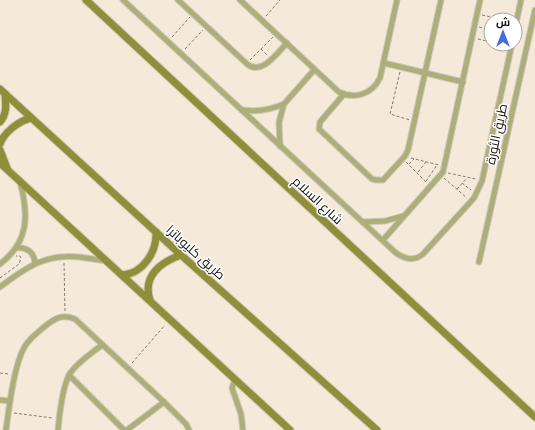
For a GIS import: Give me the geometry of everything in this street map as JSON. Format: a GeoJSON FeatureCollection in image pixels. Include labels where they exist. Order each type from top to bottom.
{"type":"FeatureCollection","features":[{"type":"Feature","properties":{"kind":"main road","name":"شارع السلام"},"geometry":{"type":"LineString","coordinates":[[86,0],[535,416]]}},
{"type":"Feature","properties":{"kind":"main road","name":"طريق كليوباترا"},"geometry":{"type":"LineString","coordinates":[[3,92],[181,255],[377,430]]}},
{"type":"Feature","properties":{"kind":"main road"},"geometry":{"type":"LineString","coordinates":[[0,122],[4,117],[6,110],[3,92]]}},
{"type":"Feature","properties":{"kind":"main road"},"geometry":{"type":"LineString","coordinates":[[0,144],[2,139],[15,126],[31,118]]}},
{"type":"Feature","properties":{"kind":"main road"},"geometry":{"type":"LineString","coordinates":[[0,150],[7,170]]}},
{"type":"Feature","properties":{"kind":"main road"},"geometry":{"type":"LineString","coordinates":[[0,163],[290,430]]}},
{"type":"Feature","properties":{"kind":"main road"},"geometry":{"type":"LineString","coordinates":[[123,275],[128,275],[138,270],[150,256],[155,245],[156,232]]}},
{"type":"Feature","properties":{"kind":"main road"},"geometry":{"type":"LineString","coordinates":[[150,301],[148,290],[152,274],[164,263],[181,255]]}},
{"type":"Feature","properties":{"kind":"street"},"geometry":{"type":"LineString","coordinates":[[123,0],[363,222],[400,255],[408,259],[417,259],[423,254],[477,194],[482,181],[510,52]]}},
{"type":"Feature","properties":{"kind":"street"},"geometry":{"type":"LineString","coordinates":[[178,0],[252,67],[259,68],[265,64],[287,43]]}},
{"type":"Feature","properties":{"kind":"street"},"geometry":{"type":"LineString","coordinates":[[240,0],[339,92],[355,96],[367,93],[373,89],[380,78],[397,0]]}},
{"type":"Feature","properties":{"kind":"street"},"geometry":{"type":"LineString","coordinates":[[344,94],[320,122],[319,127],[321,132],[370,176],[376,180],[383,180],[404,157],[408,150],[440,0]]}},
{"type":"Feature","properties":{"kind":"street"},"geometry":{"type":"LineString","coordinates":[[383,240],[443,172],[480,0]]}},
{"type":"Feature","properties":{"kind":"street"},"geometry":{"type":"LineString","coordinates":[[518,12],[521,0]]}},
{"type":"Feature","properties":{"kind":"street","name":"طريق الثورة"},"geometry":{"type":"LineString","coordinates":[[479,262],[535,10]]}},
{"type":"Feature","properties":{"kind":"street"},"geometry":{"type":"LineString","coordinates":[[384,63],[463,82]]}},
{"type":"Feature","properties":{"kind":"street"},"geometry":{"type":"LineString","coordinates":[[280,146],[279,122],[284,104],[314,70]]}},
{"type":"Feature","properties":{"kind":"street"},"geometry":{"type":"LineString","coordinates":[[242,110],[260,111],[272,109],[284,104]]}},
{"type":"Feature","properties":{"kind":"street"},"geometry":{"type":"LineString","coordinates":[[0,264],[9,257],[22,237],[26,211],[20,182]]}},
{"type":"Feature","properties":{"kind":"street"},"geometry":{"type":"LineString","coordinates":[[363,222],[385,221],[406,214]]}},
{"type":"Feature","properties":{"kind":"street"},"geometry":{"type":"LineString","coordinates":[[16,248],[25,248],[29,251],[35,263]]}},
{"type":"Feature","properties":{"kind":"street"},"geometry":{"type":"LineString","coordinates":[[0,287],[22,270],[35,263],[54,258],[64,256],[78,257],[108,262]]}},
{"type":"Feature","properties":{"kind":"street"},"geometry":{"type":"LineString","coordinates":[[6,430],[10,401],[19,359],[25,347],[33,336],[55,318],[65,316],[75,319],[164,402],[186,424],[189,430]]}},
{"type":"Feature","properties":{"kind":"street"},"geometry":{"type":"LineString","coordinates":[[58,430],[65,384],[69,375],[102,345]]}},
{"type":"Feature","properties":{"kind":"street"},"geometry":{"type":"LineString","coordinates":[[69,375],[124,430]]}},
{"type":"Feature","properties":{"kind":"street"},"geometry":{"type":"LineString","coordinates":[[235,379],[232,388],[241,414],[243,430]]}},
{"type":"Feature","properties":{"kind":"street"},"geometry":{"type":"LineString","coordinates":[[0,400],[10,401]]}},
{"type":"Feature","properties":{"kind":"street"},"geometry":{"type":"LineString","coordinates":[[127,430],[164,402]]}},
{"type":"Feature","properties":{"kind":"path"},"geometry":{"type":"LineString","coordinates":[[263,21],[280,0]]}},
{"type":"Feature","properties":{"kind":"path"},"geometry":{"type":"LineString","coordinates":[[168,42],[193,14]]}},
{"type":"Feature","properties":{"kind":"path"},"geometry":{"type":"LineString","coordinates":[[477,14],[483,16]]}},
{"type":"Feature","properties":{"kind":"path"},"geometry":{"type":"LineString","coordinates":[[181,54],[206,26]]}},
{"type":"Feature","properties":{"kind":"path"},"geometry":{"type":"LineString","coordinates":[[475,26],[483,28]]}},
{"type":"Feature","properties":{"kind":"path"},"geometry":{"type":"LineString","coordinates":[[247,64],[276,33]]}},
{"type":"Feature","properties":{"kind":"path"},"geometry":{"type":"LineString","coordinates":[[472,38],[483,40]]}},
{"type":"Feature","properties":{"kind":"path"},"geometry":{"type":"LineString","coordinates":[[261,49],[271,59]]}},
{"type":"Feature","properties":{"kind":"path"},"geometry":{"type":"LineString","coordinates":[[401,68],[390,114],[415,122]]}},
{"type":"Feature","properties":{"kind":"path"},"geometry":{"type":"LineString","coordinates":[[404,157],[414,158],[437,165],[457,190],[471,201]]}},
{"type":"Feature","properties":{"kind":"path"},"geometry":{"type":"LineString","coordinates":[[404,157],[409,165],[431,187]]}},
{"type":"Feature","properties":{"kind":"path"},"geometry":{"type":"LineString","coordinates":[[409,165],[414,158]]}},
{"type":"Feature","properties":{"kind":"path"},"geometry":{"type":"LineString","coordinates":[[417,173],[427,162]]}},
{"type":"Feature","properties":{"kind":"path"},"geometry":{"type":"LineString","coordinates":[[425,181],[437,165]]}},
{"type":"Feature","properties":{"kind":"path"},"geometry":{"type":"LineString","coordinates":[[443,172],[482,181]]}},
{"type":"Feature","properties":{"kind":"path"},"geometry":{"type":"LineString","coordinates":[[457,190],[467,177]]}},
{"type":"Feature","properties":{"kind":"path"},"geometry":{"type":"LineString","coordinates":[[462,183],[477,194]]}},
{"type":"Feature","properties":{"kind":"path"},"geometry":{"type":"LineString","coordinates":[[0,278],[21,261],[20,256],[16,256],[14,258]]}},
{"type":"Feature","properties":{"kind":"path"},"geometry":{"type":"LineString","coordinates":[[64,256],[65,316]]}},
{"type":"Feature","properties":{"kind":"path"},"geometry":{"type":"LineString","coordinates":[[128,368],[170,319]]}},
{"type":"Feature","properties":{"kind":"path"},"geometry":{"type":"LineString","coordinates":[[0,373],[16,374]]}},
{"type":"Feature","properties":{"kind":"path"},"geometry":{"type":"LineString","coordinates":[[8,413],[60,419]]}}]}
